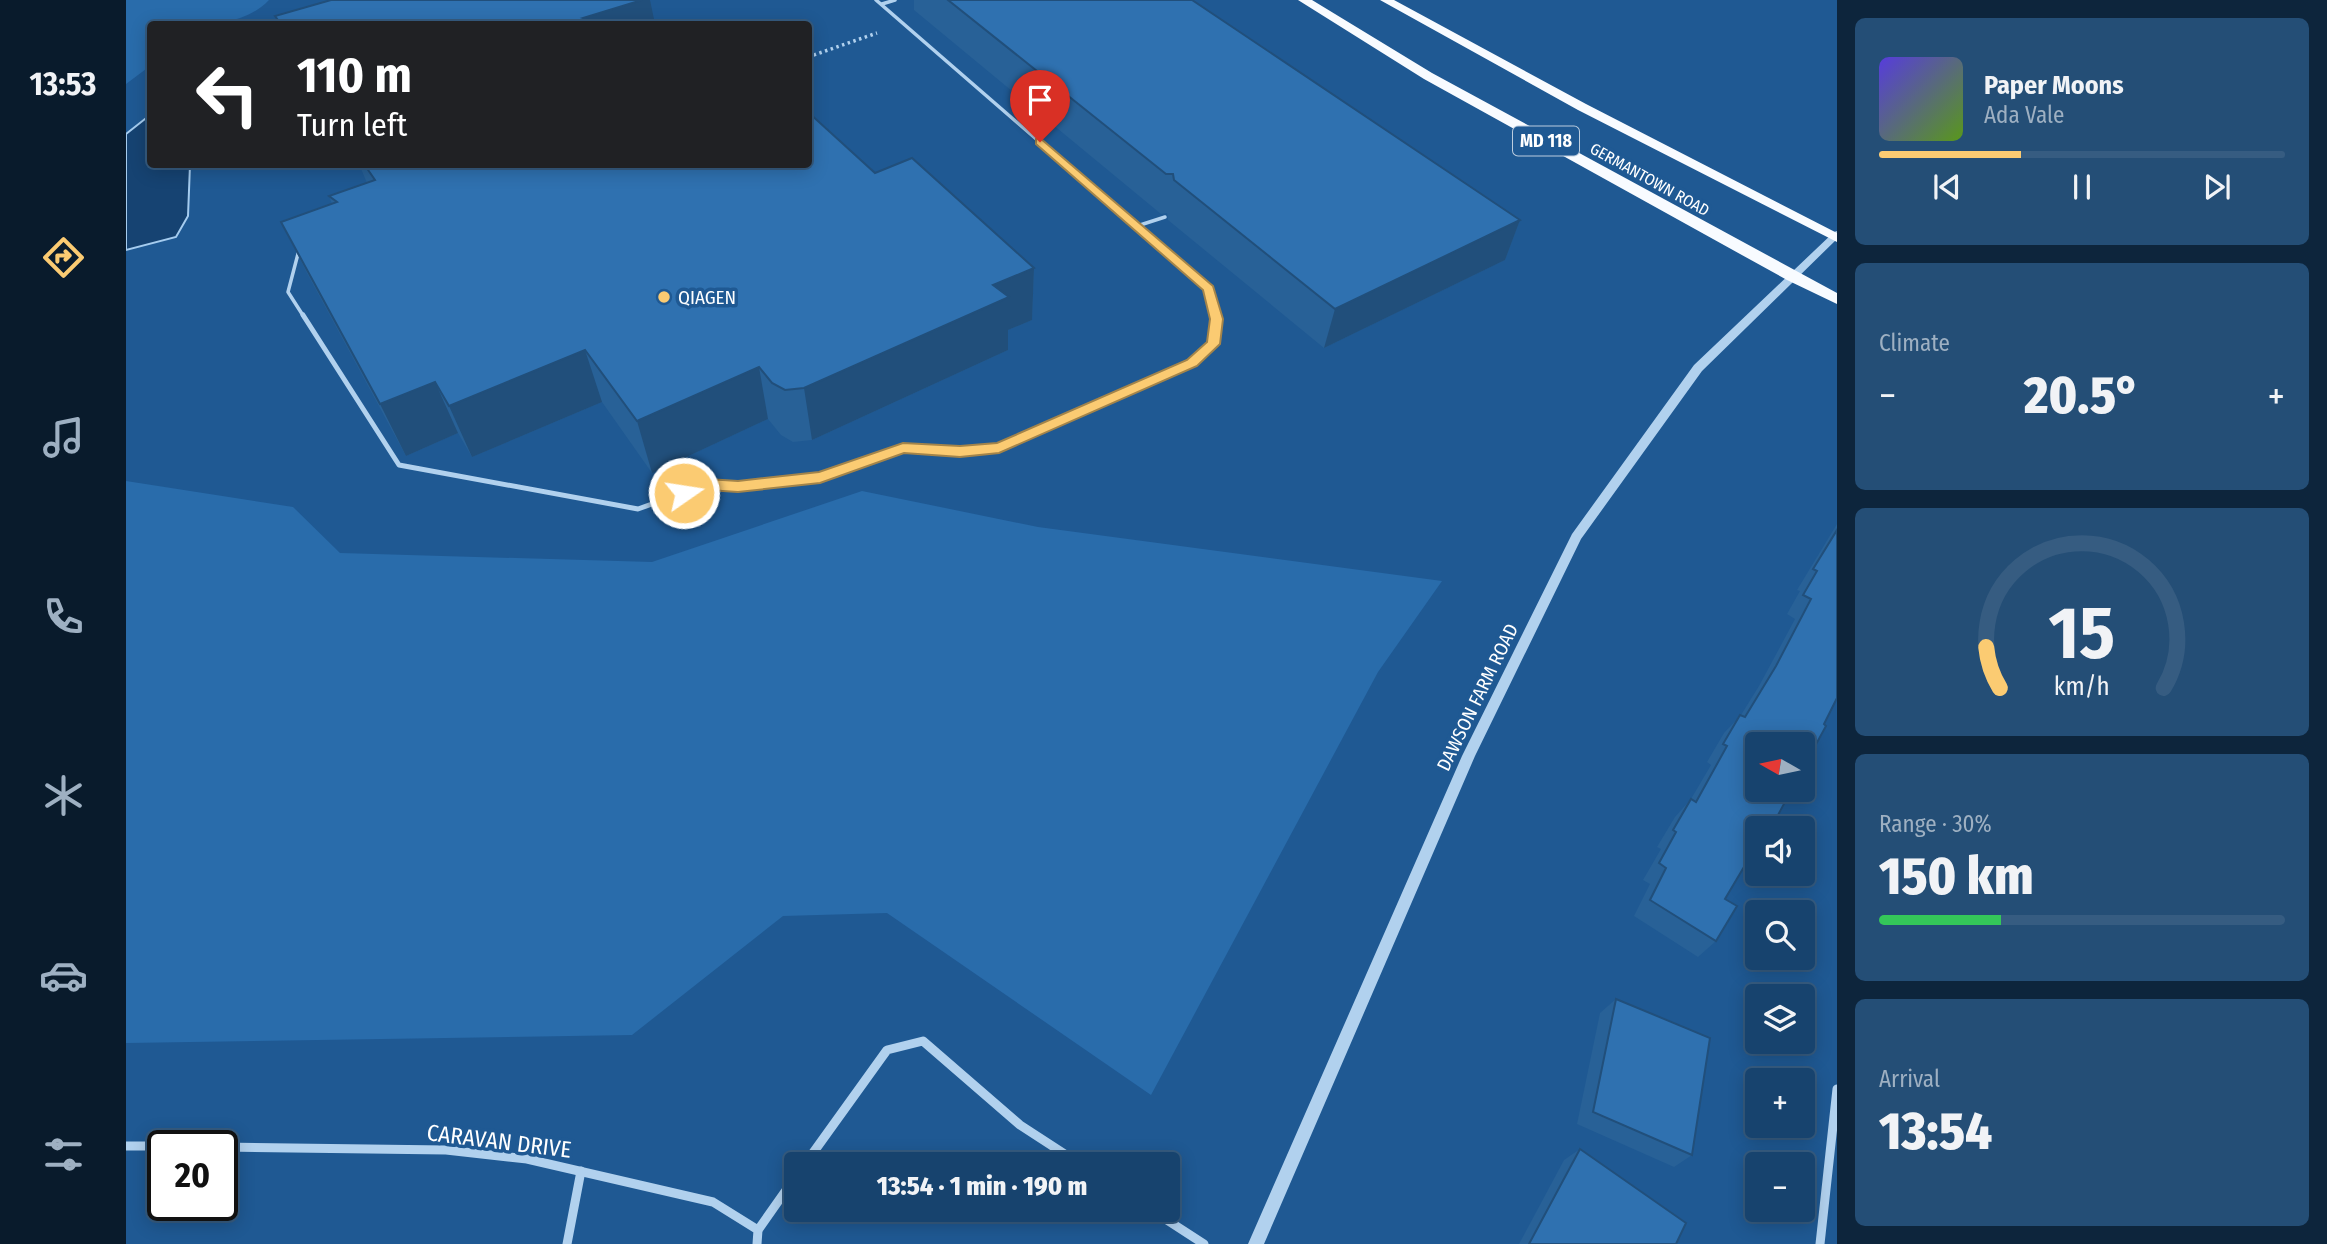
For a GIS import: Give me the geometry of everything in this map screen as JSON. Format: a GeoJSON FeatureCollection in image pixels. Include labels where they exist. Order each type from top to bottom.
{"type":"FeatureCollection","features":[{"type":"Feature","properties":{"kind":"main road","name":"GERMANTOWN ROAD"},"geometry":{"type":"LineString","coordinates":[[1304,0],[1429,76],[1792,277],[1837,299]]}},
{"type":"Feature","properties":{"kind":"main road","name":"GERMANTOWN ROAD"},"geometry":{"type":"LineString","coordinates":[[1386,0],[1583,107],[1836,236]]}},
{"type":"Feature","properties":{"kind":"street","name":"DAWSON FARM ROAD"},"geometry":{"type":"LineString","coordinates":[[1255,1244],[1469,756],[1576,537],[1698,368],[1836,236]]}},
{"type":"Feature","properties":{"kind":"street"},"geometry":{"type":"LineString","coordinates":[[814,1152],[887,1050],[923,1041],[1020,1125],[1062,1152]]}},
{"type":"Feature","properties":{"kind":"street"},"geometry":{"type":"LineString","coordinates":[[1820,1244],[1837,1089]]}},
{"type":"Feature","properties":{"kind":"street"},"geometry":{"type":"LineString","coordinates":[[126,1146],[147,1146]]}},
{"type":"Feature","properties":{"kind":"street","name":"CARAVAN DRIVE"},"geometry":{"type":"LineString","coordinates":[[238,1147],[446,1150],[527,1159],[713,1202],[758,1230]]}},
{"type":"Feature","properties":{"kind":"street"},"geometry":{"type":"LineString","coordinates":[[567,1244],[581,1171]]}},
{"type":"Feature","properties":{"kind":"street"},"geometry":{"type":"LineString","coordinates":[[757,1244],[758,1230],[784,1193]]}},
{"type":"Feature","properties":{"kind":"street"},"geometry":{"type":"LineString","coordinates":[[1170,1222],[1204,1244]]}},
{"type":"Feature","properties":{"kind":"lane"},"geometry":{"type":"LineString","coordinates":[[300,245],[288,292],[399,466],[638,509],[707,484],[738,487],[820,477],[903,448],[960,452],[999,448],[1192,363],[1213,344],[1216,319],[1209,289],[876,0]]}},
{"type":"Feature","properties":{"kind":"lane"},"geometry":{"type":"LineString","coordinates":[[881,4],[895,0]]}},
{"type":"Feature","properties":{"kind":"lane"},"geometry":{"type":"LineString","coordinates":[[1137,226],[1164,217]]}},
{"type":"Feature","properties":{"kind":"path"},"geometry":{"type":"LineString","coordinates":[[812,56],[904,24]]}},
{"type":"Feature","properties":{"kind":"shaded area"},"geometry":{"type":"Polygon","coordinates":[[[126,0],[269,0],[257,10],[229,21],[147,21],[147,68],[126,84],[126,0]]]}},
{"type":"Feature","properties":{"kind":"shaded area"},"geometry":{"type":"Polygon","coordinates":[[[147,117],[147,168],[190,168],[188,216],[176,237],[126,250],[126,134],[147,117]]]}},
{"type":"Feature","properties":{"kind":"shaded area"},"geometry":{"type":"Polygon","coordinates":[[[126,481],[293,507],[340,553],[652,562],[862,491],[1038,527],[1442,581],[1378,672],[1151,1095],[887,913],[783,916],[632,1035],[126,1043],[126,481]]]}},
{"type":"Feature","properties":{"kind":"building"},"geometry":{"type":"Polygon","coordinates":[[[331,0],[642,0],[583,18],[592,21],[279,21],[275,16],[331,0]]]}},
{"type":"Feature","properties":{"kind":"building"},"geometry":{"type":"Polygon","coordinates":[[[948,0],[1192,0],[1520,220],[1335,309],[1174,180],[1173,174],[1166,174],[948,0]]]}},
{"type":"Feature","properties":{"kind":"building","name":"QIAGEN"},"geometry":{"type":"Polygon","coordinates":[[[812,116],[875,173],[912,158],[1034,268],[993,285],[1009,297],[804,388],[785,390],[772,383],[759,367],[637,421],[585,350],[449,406],[435,382],[380,404],[281,222],[337,202],[329,196],[375,180],[367,168],[812,168],[812,116]]]}},
{"type":"Feature","properties":{"kind":"building"},"geometry":{"type":"Polygon","coordinates":[[[1837,530],[1837,698],[1815,746],[1815,732],[1745,732],[1745,802],[1785,802],[1777,816],[1745,816],[1745,865],[1725,899],[1737,906],[1716,941],[1650,900],[1666,868],[1659,863],[1676,832],[1673,830],[1691,799],[1696,802],[1727,746],[1723,744],[1740,715],[1745,717],[1776,666],[1811,599],[1803,595],[1817,571],[1813,569],[1837,530]]]}},
{"type":"Feature","properties":{"kind":"building"},"geometry":{"type":"Polygon","coordinates":[[[1616,999],[1710,1038],[1692,1155],[1593,1112],[1616,999]]]}},
{"type":"Feature","properties":{"kind":"building"},"geometry":{"type":"Polygon","coordinates":[[[1580,1149],[1686,1223],[1676,1244],[1529,1244],[1580,1149]]]}},
{"type":"Feature","properties":{"kind":"place","name":"QIAGEN"},"geometry":{"type":"Point","coordinates":[664,297]}},
{"type":"Feature","properties":{"kind":"route"},"geometry":{"type":"LineString","coordinates":[[684,493],[707,484],[738,487],[820,477],[903,448],[960,452],[999,448],[1192,363],[1213,344],[1216,319],[1209,289],[1040,142]]}}]}
